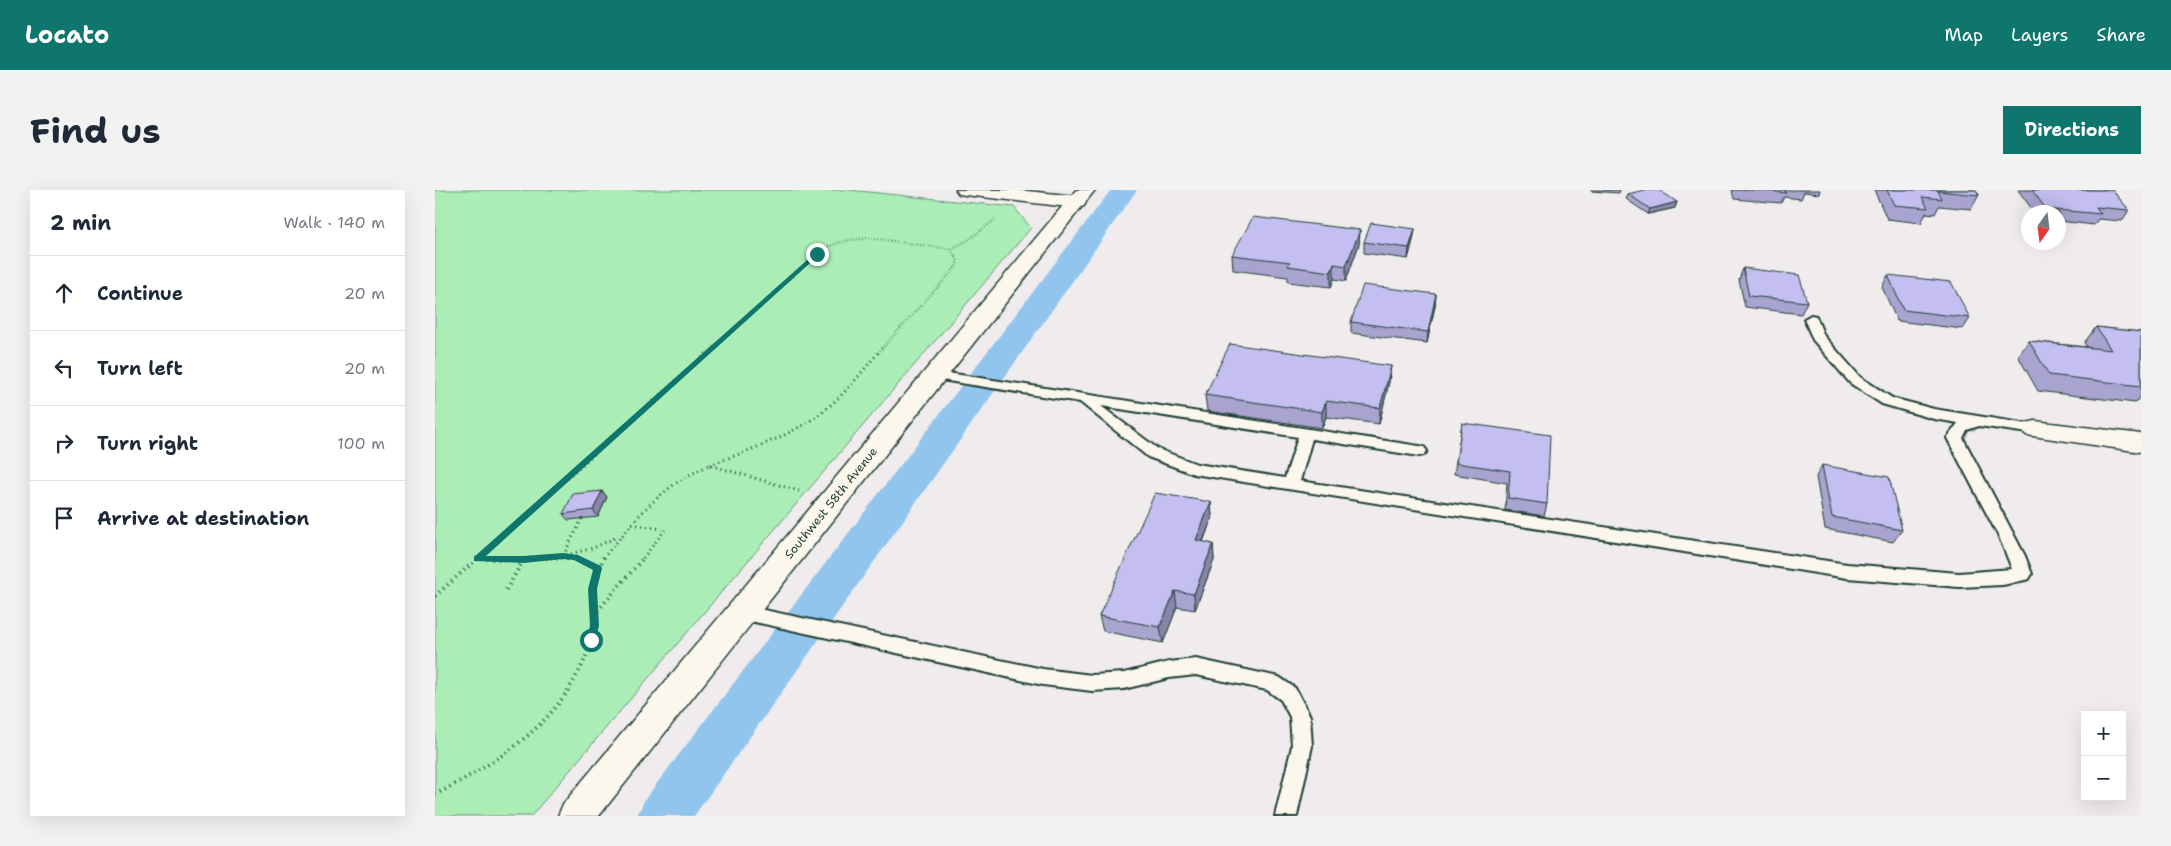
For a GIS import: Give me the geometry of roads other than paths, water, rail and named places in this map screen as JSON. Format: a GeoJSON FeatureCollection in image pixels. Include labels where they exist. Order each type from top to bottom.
{"type":"FeatureCollection","features":[{"type":"Feature","properties":{"kind":"street"},"geometry":{"type":"LineString","coordinates":[[965,190],[1081,196]]}},
{"type":"Feature","properties":{"kind":"street","name":"Southwest 58th Avenue"},"geometry":{"type":"LineString","coordinates":[[576,816],[1081,196]]}},
{"type":"Feature","properties":{"kind":"street"},"geometry":{"type":"LineString","coordinates":[[2035,429],[2141,443]]}},
{"type":"Feature","properties":{"kind":"lane"},"geometry":{"type":"LineString","coordinates":[[1811,319],[1818,337],[1855,380],[1887,401],[1934,414],[2035,429]]}},
{"type":"Feature","properties":{"kind":"lane"},"geometry":{"type":"LineString","coordinates":[[935,375],[1084,400],[1419,451]]}},
{"type":"Feature","properties":{"kind":"lane"},"geometry":{"type":"LineString","coordinates":[[1084,400],[1153,453],[1194,469],[1847,571],[1912,577],[2005,578],[2023,574],[2017,556],[1964,459],[1955,438],[1962,427],[1978,421]]}},
{"type":"Feature","properties":{"kind":"lane"},"geometry":{"type":"LineString","coordinates":[[1291,485],[1306,434]]}},
{"type":"Feature","properties":{"kind":"lane"},"geometry":{"type":"LineString","coordinates":[[741,612],[1043,677],[1091,683],[1116,681],[1169,670],[1196,667],[1272,683],[1289,694],[1300,716],[1302,746],[1286,816]]}},
{"type":"Feature","properties":{"kind":"waterway"},"geometry":{"type":"LineString","coordinates":[[663,816],[1124,190]]}}]}
